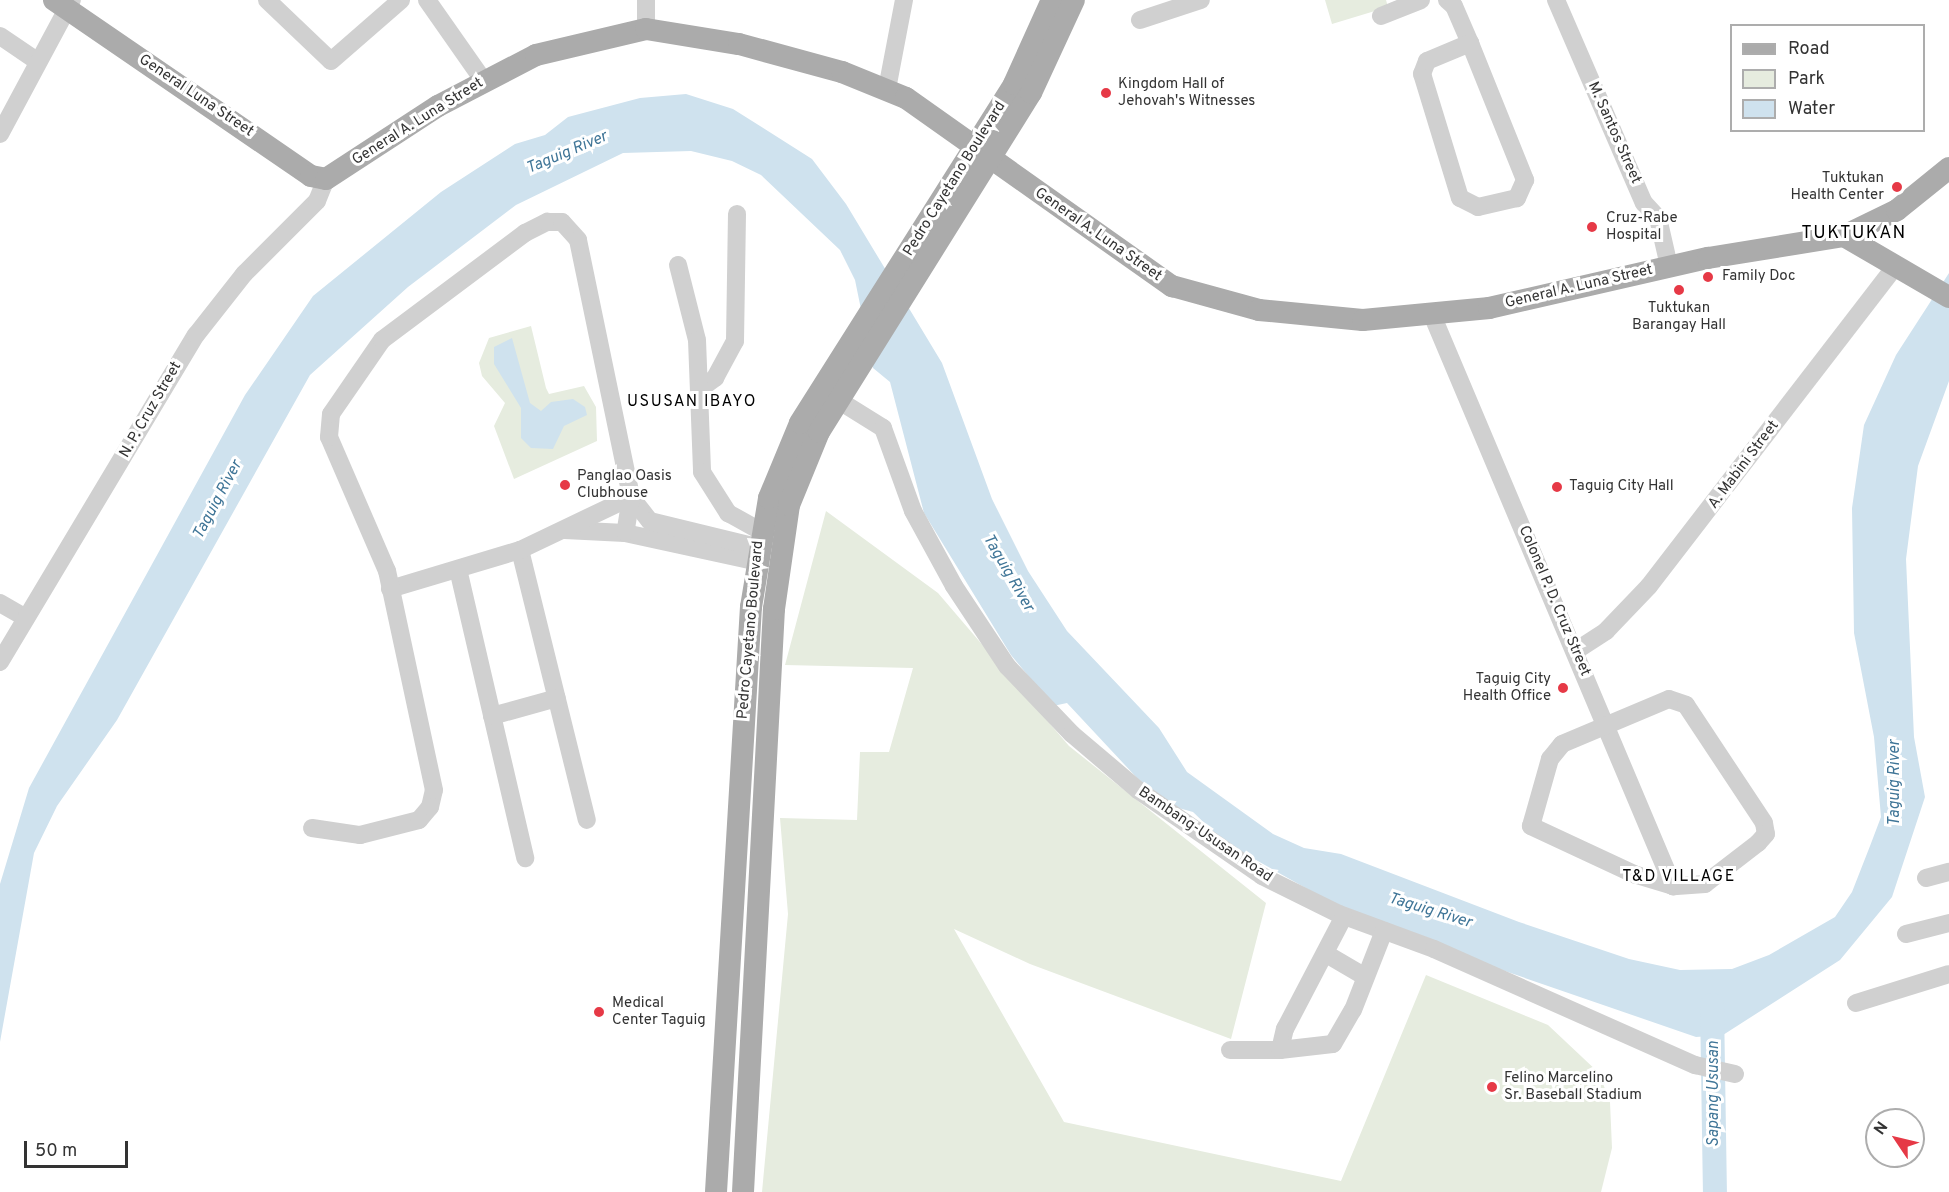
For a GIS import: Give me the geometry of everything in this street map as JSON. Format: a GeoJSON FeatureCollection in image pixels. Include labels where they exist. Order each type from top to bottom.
{"type":"FeatureCollection","features":[{"type":"Feature","properties":{"kind":"main road","name":"Pedro Cayetano Boulevard"},"geometry":{"type":"LineString","coordinates":[[983,151],[1052,0]]}},
{"type":"Feature","properties":{"kind":"main road","name":"Pedro Cayetano Boulevard"},"geometry":{"type":"LineString","coordinates":[[743,1192],[774,609],[789,505],[802,466],[914,262],[983,151],[1044,69],[1074,0]]}},
{"type":"Feature","properties":{"kind":"main road","name":"General Luna Street"},"geometry":{"type":"LineString","coordinates":[[64,3],[311,176],[326,179]]}},
{"type":"Feature","properties":{"kind":"main road","name":"General A. Luna Street"},"geometry":{"type":"LineString","coordinates":[[326,179],[483,80],[575,42],[646,29],[739,44],[886,89],[983,151],[1126,259],[1190,294],[1274,311],[1363,320],[1434,317],[1670,266],[1844,236],[1897,210],[1949,168]]}},
{"type":"Feature","properties":{"kind":"main road"},"geometry":{"type":"LineString","coordinates":[[1844,236],[1940,291]]}},
{"type":"Feature","properties":{"kind":"main road","name":"Pedro Cayetano Boulevard"},"geometry":{"type":"LineString","coordinates":[[716,1192],[723,1039],[757,546],[782,458],[834,369],[914,262]]}},
{"type":"Feature","properties":{"kind":"main road"},"geometry":{"type":"LineString","coordinates":[[751,607],[774,609]]}},
{"type":"Feature","properties":{"kind":"main road"},"geometry":{"type":"LineString","coordinates":[[723,1039],[752,1041]]}},
{"type":"Feature","properties":{"kind":"street"},"geometry":{"type":"LineString","coordinates":[[267,0],[331,61],[401,0]]}},
{"type":"Feature","properties":{"kind":"street"},"geometry":{"type":"LineString","coordinates":[[427,0],[483,80]]}},
{"type":"Feature","properties":{"kind":"street"},"geometry":{"type":"LineString","coordinates":[[646,0],[646,29]]}},
{"type":"Feature","properties":{"kind":"street"},"geometry":{"type":"LineString","coordinates":[[886,89],[903,0]]}},
{"type":"Feature","properties":{"kind":"street"},"geometry":{"type":"LineString","coordinates":[[1140,20],[1174,4],[1202,0]]}},
{"type":"Feature","properties":{"kind":"street"},"geometry":{"type":"LineString","coordinates":[[1381,16],[1421,0]]}},
{"type":"Feature","properties":{"kind":"street"},"geometry":{"type":"LineString","coordinates":[[1447,0],[1470,43],[1525,180],[1517,198],[1478,207],[1460,198],[1422,74],[1428,61],[1470,43]]}},
{"type":"Feature","properties":{"kind":"street","name":"M. Santos Street"},"geometry":{"type":"LineString","coordinates":[[1556,0],[1644,203],[1658,218],[1670,266]]}},
{"type":"Feature","properties":{"kind":"street"},"geometry":{"type":"LineString","coordinates":[[0,134],[64,3]]}},
{"type":"Feature","properties":{"kind":"street"},"geometry":{"type":"LineString","coordinates":[[0,36],[37,61]]}},
{"type":"Feature","properties":{"kind":"street","name":"N. P. Cruz Street"},"geometry":{"type":"LineString","coordinates":[[0,662],[196,335],[244,274],[317,201],[326,179]]}},
{"type":"Feature","properties":{"kind":"street"},"geometry":{"type":"LineString","coordinates":[[700,389],[715,378],[735,341],[737,214]]}},
{"type":"Feature","properties":{"kind":"street"},"geometry":{"type":"LineString","coordinates":[[312,828],[360,835],[419,820],[430,807],[434,790],[381,552],[329,437],[331,414],[382,340],[547,222],[562,222],[578,240],[631,497],[625,533]]}},
{"type":"Feature","properties":{"kind":"street"},"geometry":{"type":"LineString","coordinates":[[678,265],[691,302],[700,389],[700,448],[707,486],[757,546]]}},
{"type":"Feature","properties":{"kind":"street","name":"A. Mabini Street"},"geometry":{"type":"LineString","coordinates":[[1577,650],[1606,631],[1649,586],[1895,266]]}},
{"type":"Feature","properties":{"kind":"street","name":"Colonel P. D. Cruz Street"},"geometry":{"type":"LineString","coordinates":[[1434,317],[1577,650],[1673,886]]}},
{"type":"Feature","properties":{"kind":"street","name":"Bambang-Ususan Road"},"geometry":{"type":"LineString","coordinates":[[838,400],[883,428],[913,511],[954,586],[1007,666],[1072,734],[1138,790],[1262,876],[1344,916],[1384,931],[1695,1065],[1728,1073]]}},
{"type":"Feature","properties":{"kind":"street"},"geometry":{"type":"LineString","coordinates":[[631,497],[650,521],[706,542]]}},
{"type":"Feature","properties":{"kind":"street"},"geometry":{"type":"LineString","coordinates":[[390,589],[520,550],[631,497]]}},
{"type":"Feature","properties":{"kind":"street"},"geometry":{"type":"LineString","coordinates":[[560,530],[625,533],[757,546]]}},
{"type":"Feature","properties":{"kind":"street"},"geometry":{"type":"LineString","coordinates":[[520,550],[587,820]]}},
{"type":"Feature","properties":{"kind":"street"},"geometry":{"type":"LineString","coordinates":[[458,569],[525,858]]}},
{"type":"Feature","properties":{"kind":"street"},"geometry":{"type":"LineString","coordinates":[[0,603],[26,618]]}},
{"type":"Feature","properties":{"kind":"street"},"geometry":{"type":"LineString","coordinates":[[492,716],[557,698]]}},
{"type":"Feature","properties":{"kind":"street"},"geometry":{"type":"LineString","coordinates":[[1678,699],[1764,823],[1766,834],[1731,867],[1705,884],[1673,886],[1531,826],[1555,751],[1606,725],[1678,699]]}},
{"type":"Feature","properties":{"kind":"street"},"geometry":{"type":"LineString","coordinates":[[1926,878],[1949,872]]}},
{"type":"Feature","properties":{"kind":"street"},"geometry":{"type":"LineString","coordinates":[[1280,1050],[1285,1029],[1328,955],[1344,916]]}},
{"type":"Feature","properties":{"kind":"street"},"geometry":{"type":"LineString","coordinates":[[1906,934],[1949,923]]}},
{"type":"Feature","properties":{"kind":"street"},"geometry":{"type":"LineString","coordinates":[[1230,1050],[1280,1050],[1333,1044],[1353,1010],[1364,976],[1384,931]]}},
{"type":"Feature","properties":{"kind":"street"},"geometry":{"type":"LineString","coordinates":[[1328,955],[1364,976]]}},
{"type":"Feature","properties":{"kind":"street"},"geometry":{"type":"LineString","coordinates":[[1856,1003],[1949,974]]}},
{"type":"Feature","properties":{"kind":"green space"},"geometry":{"type":"Polygon","coordinates":[[[1325,0],[1386,0],[1388,7],[1332,24],[1325,0]]]}},
{"type":"Feature","properties":{"kind":"green space"},"geometry":{"type":"Polygon","coordinates":[[[531,326],[549,394],[584,386],[596,407],[597,441],[514,479],[494,426],[505,403],[482,376],[479,363],[489,338],[531,326]]]}},
{"type":"Feature","properties":{"kind":"green space"},"geometry":{"type":"Polygon","coordinates":[[[826,511],[938,593],[1069,746],[1266,903],[1231,1039],[1030,964],[954,929],[1064,1122],[1341,1181],[1426,975],[1548,1025],[1599,1073],[1610,1102],[1612,1148],[1601,1192],[762,1192],[788,914],[780,818],[857,820],[860,752],[889,752],[913,668],[785,665],[826,511]]]}},
{"type":"Feature","properties":{"kind":"water","name":"Taguig River"},"geometry":{"type":"Polygon","coordinates":[[[686,94],[733,109],[812,159],[846,204],[942,363],[992,499],[1028,571],[1067,631],[1159,728],[1187,772],[1273,834],[1304,848],[1341,854],[1519,922],[1629,959],[1680,970],[1732,969],[1769,955],[1835,917],[1852,892],[1870,846],[1881,817],[1874,737],[1854,633],[1852,508],[1864,425],[1896,355],[1949,273],[1949,381],[1918,466],[1906,559],[1914,737],[1925,797],[1892,897],[1840,960],[1723,1035],[1696,1037],[1467,958],[1327,900],[1224,842],[1193,812],[1175,807],[1138,779],[1067,703],[1053,706],[1011,655],[924,513],[890,382],[873,368],[855,280],[840,250],[761,175],[732,161],[691,151],[623,153],[516,205],[408,287],[310,375],[117,720],[57,806],[34,853],[0,1042],[0,884],[29,788],[245,395],[313,296],[441,192],[515,144],[545,135],[568,117],[640,98],[686,94]]]}},
{"type":"Feature","properties":{"kind":"water"},"geometry":{"type":"Polygon","coordinates":[[[512,338],[530,403],[541,411],[551,402],[573,399],[585,407],[587,415],[564,426],[553,449],[531,448],[521,438],[521,408],[494,364],[494,347],[512,338]]]}},
{"type":"Feature","properties":{"kind":"waterway","name":"Sapang Ususan"},"geometry":{"type":"LineString","coordinates":[[1712,1005],[1715,1192]]}},
{"type":"Feature","properties":{"kind":"place","name":"Kingdom Hall of Jehovah's Witnesses"},"geometry":{"type":"Point","coordinates":[1106,93]}},
{"type":"Feature","properties":{"kind":"place","name":"Tuktukan Health Center"},"geometry":{"type":"Point","coordinates":[1897,187]}},
{"type":"Feature","properties":{"kind":"place","name":"Cruz-Rabe Hospital"},"geometry":{"type":"Point","coordinates":[1592,227]}},
{"type":"Feature","properties":{"kind":"place","name":"Family Doc"},"geometry":{"type":"Point","coordinates":[1708,277]}},
{"type":"Feature","properties":{"kind":"place","name":"Tuktukan Barangay Hall"},"geometry":{"type":"Point","coordinates":[1679,290]}},
{"type":"Feature","properties":{"kind":"place","name":"Panglao Oasis Clubhouse"},"geometry":{"type":"Point","coordinates":[565,485]}},
{"type":"Feature","properties":{"kind":"place","name":"Taguig City Hall"},"geometry":{"type":"Point","coordinates":[1557,487]}},
{"type":"Feature","properties":{"kind":"place","name":"Taguig City Health Office"},"geometry":{"type":"Point","coordinates":[1563,688]}},
{"type":"Feature","properties":{"kind":"place","name":"Medical Center Taguig"},"geometry":{"type":"Point","coordinates":[599,1012]}},
{"type":"Feature","properties":{"kind":"place","name":"Felino Marcelino Sr. Baseball Stadium"},"geometry":{"type":"Point","coordinates":[1492,1087]}},
{"type":"Feature","properties":{"kind":"district","name":"TUKTUKAN"},"geometry":{"type":"Point","coordinates":[1854,234]}},
{"type":"Feature","properties":{"kind":"district","name":"USUSAN IBAYO"},"geometry":{"type":"Point","coordinates":[692,402]}},
{"type":"Feature","properties":{"kind":"district","name":"T&D VILLAGE"},"geometry":{"type":"Point","coordinates":[1679,877]}}]}
